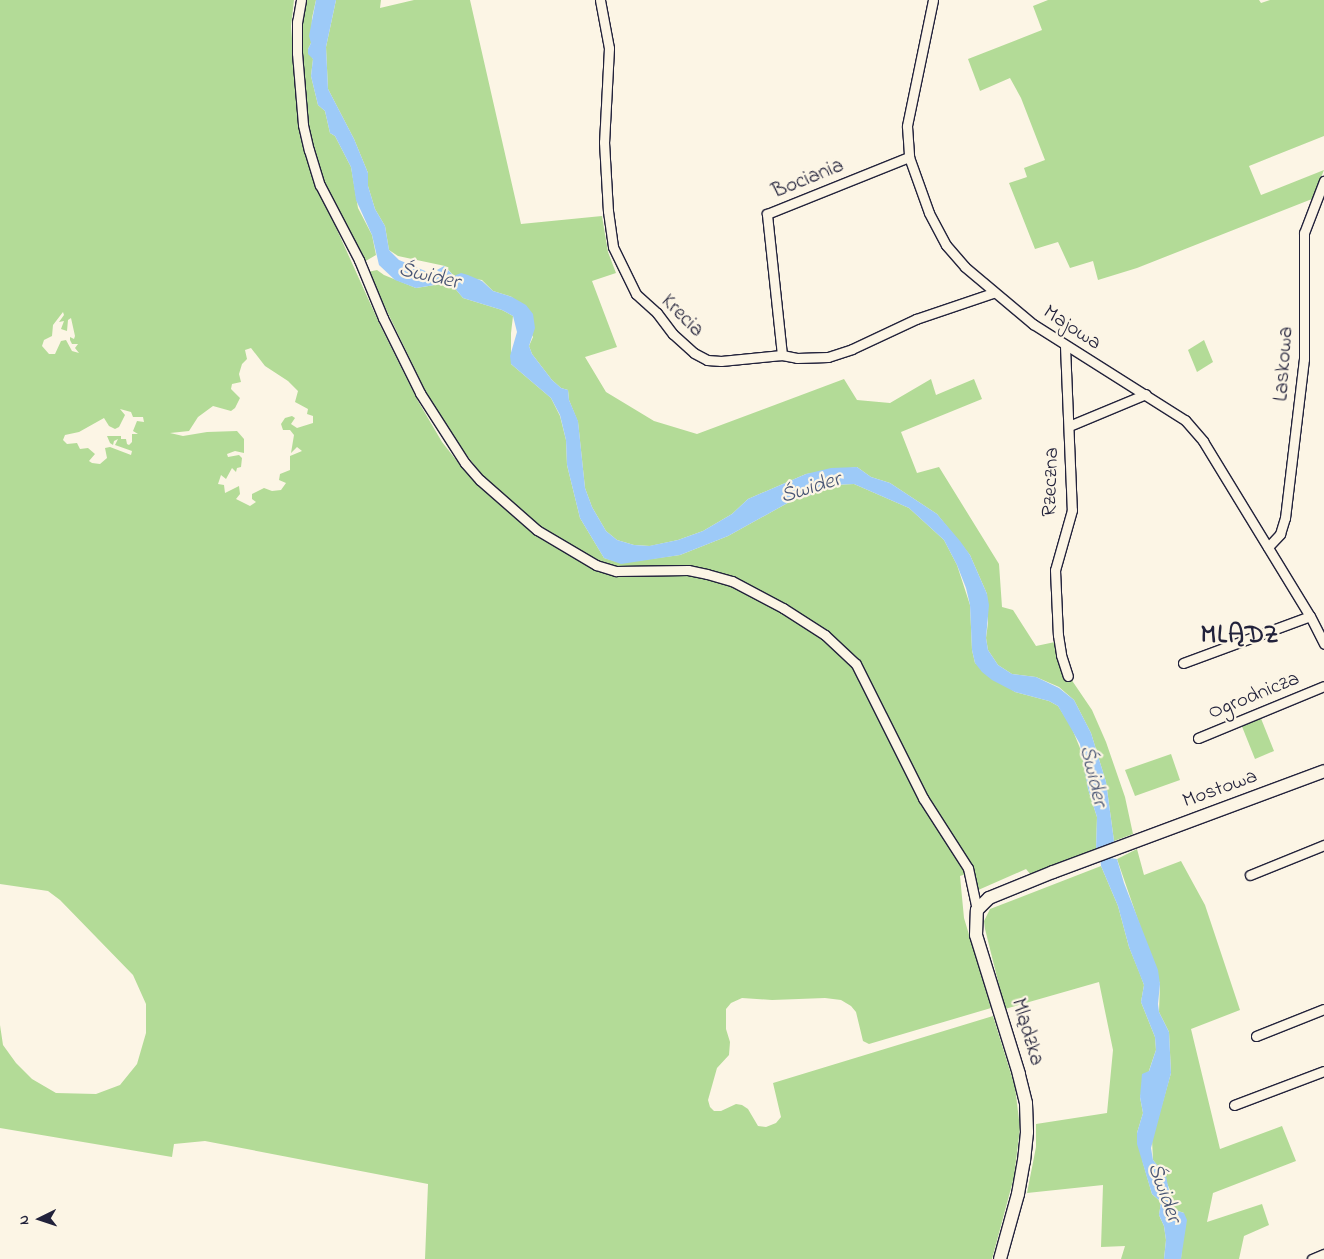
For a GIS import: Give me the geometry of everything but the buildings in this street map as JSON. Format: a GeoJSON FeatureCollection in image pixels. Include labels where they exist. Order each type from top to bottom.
{"type":"FeatureCollection","features":[{"type":"Feature","properties":{"kind":"street"},"geometry":{"type":"LineString","coordinates":[[301,0],[297,22],[297,53],[304,125],[309,150],[320,185],[358,260],[383,318],[420,393],[466,463],[480,480],[537,530],[596,565],[616,571],[688,570],[732,581],[783,608],[825,635],[856,664],[923,798],[968,868],[977,910]]}},
{"type":"Feature","properties":{"kind":"street","name":"Krecia"},"geometry":{"type":"LineString","coordinates":[[600,0],[609,51],[604,133],[612,247],[628,283],[636,294],[657,313],[673,334],[694,354],[706,360],[721,362],[782,355],[797,358],[828,357],[852,350],[910,321],[993,293]]}},
{"type":"Feature","properties":{"kind":"street","name":"Majowa"},"geometry":{"type":"LineString","coordinates":[[933,0],[908,124],[909,157],[929,213],[946,245],[965,268],[993,293],[1065,346],[1146,394],[1185,420],[1203,441],[1310,616],[1324,644]]}},
{"type":"Feature","properties":{"kind":"street","name":"Bociania"},"geometry":{"type":"LineString","coordinates":[[782,355],[767,214],[909,157]]}},
{"type":"Feature","properties":{"kind":"street","name":"Laskowa"},"geometry":{"type":"LineString","coordinates":[[1268,547],[1280,534],[1285,518],[1304,359],[1304,234],[1324,181]]}},
{"type":"Feature","properties":{"kind":"street","name":"Rzeczna"},"geometry":{"type":"LineString","coordinates":[[1065,346],[1072,510],[1055,570],[1058,635],[1068,676]]}},
{"type":"Feature","properties":{"kind":"street"},"geometry":{"type":"LineString","coordinates":[[1069,426],[1146,394]]}},
{"type":"Feature","properties":{"kind":"street"},"geometry":{"type":"LineString","coordinates":[[1184,663],[1310,616]]}},
{"type":"Feature","properties":{"kind":"street","name":"Ogrodnicza"},"geometry":{"type":"LineString","coordinates":[[1198,738],[1324,686]]}},
{"type":"Feature","properties":{"kind":"street","name":"Mostowa"},"geometry":{"type":"LineString","coordinates":[[977,910],[989,898],[1324,771]]}},
{"type":"Feature","properties":{"kind":"street"},"geometry":{"type":"LineString","coordinates":[[1250,875],[1324,845]]}},
{"type":"Feature","properties":{"kind":"street","name":"Mlądzka"},"geometry":{"type":"LineString","coordinates":[[977,910],[976,935],[1019,1074],[1026,1103],[1027,1132],[1024,1161],[1018,1194],[1000,1259]]}},
{"type":"Feature","properties":{"kind":"street"},"geometry":{"type":"LineString","coordinates":[[1256,1036],[1324,1009]]}},
{"type":"Feature","properties":{"kind":"street"},"geometry":{"type":"LineString","coordinates":[[1234,1104],[1324,1071]]}},
{"type":"Feature","properties":{"kind":"street"},"geometry":{"type":"LineString","coordinates":[[1312,1259],[1324,1254]]}},
{"type":"Feature","properties":{"kind":"green space"},"geometry":{"type":"Polygon","coordinates":[[[0,0],[294,0],[291,26],[300,136],[310,170],[380,325],[418,401],[442,442],[482,489],[534,533],[595,570],[615,575],[687,574],[729,585],[781,611],[823,638],[853,666],[965,870],[966,874],[960,876],[964,918],[991,1008],[869,1044],[863,1041],[856,1012],[851,1006],[841,1000],[825,998],[772,1000],[742,998],[731,1003],[726,1009],[726,1029],[730,1042],[729,1055],[717,1068],[708,1100],[710,1107],[714,1111],[721,1111],[736,1104],[742,1105],[748,1109],[758,1126],[766,1127],[776,1123],[781,1117],[773,1083],[993,1016],[1015,1087],[1020,1128],[1014,1177],[992,1259],[425,1259],[428,1184],[205,1141],[174,1144],[172,1157],[0,1128],[0,1025],[3,1045],[16,1063],[32,1079],[56,1093],[96,1094],[120,1085],[137,1064],[146,1033],[146,1004],[133,975],[60,900],[48,891],[0,884],[0,0]],[[63,312],[53,325],[52,336],[44,340],[42,346],[49,354],[55,354],[61,341],[66,340],[72,351],[79,353],[75,348],[78,344],[72,344],[70,340],[70,337],[74,339],[75,336],[71,318],[68,320],[67,331],[61,329],[64,321],[59,322],[64,315],[63,312]],[[251,348],[245,350],[247,359],[242,364],[239,374],[241,382],[232,384],[231,389],[240,398],[235,408],[231,411],[213,406],[198,417],[189,431],[170,433],[183,436],[207,432],[237,431],[244,439],[244,453],[235,451],[227,454],[228,457],[239,455],[242,458],[241,467],[237,468],[236,472],[232,468],[226,479],[221,475],[218,484],[224,485],[225,493],[239,486],[240,494],[236,499],[250,506],[256,502],[252,499],[252,494],[264,488],[272,491],[281,490],[286,483],[279,480],[280,474],[290,470],[290,456],[302,451],[297,447],[291,453],[294,435],[290,430],[283,430],[281,424],[285,418],[292,416],[295,418],[291,424],[297,428],[313,423],[313,416],[307,414],[308,409],[295,402],[298,391],[288,381],[265,366],[251,348]],[[120,409],[125,415],[119,427],[115,429],[109,426],[104,418],[79,432],[65,435],[63,440],[67,444],[77,443],[80,449],[88,448],[95,454],[89,461],[92,463],[100,464],[107,458],[105,448],[110,447],[131,455],[132,451],[115,445],[118,439],[114,441],[113,445],[107,436],[121,436],[121,439],[126,439],[129,445],[132,442],[132,434],[138,434],[133,431],[137,421],[144,422],[143,417],[133,417],[131,412],[120,409]]]}},
{"type":"Feature","properties":{"kind":"green space"},"geometry":{"type":"Polygon","coordinates":[[[304,0],[316,0],[312,18],[311,43],[308,49],[313,59],[311,76],[318,105],[325,111],[330,133],[335,136],[351,167],[358,208],[372,235],[376,255],[364,262],[328,196],[308,132],[300,36],[304,0]]]}},
{"type":"Feature","properties":{"kind":"green space"},"geometry":{"type":"Polygon","coordinates":[[[336,0],[381,0],[380,8],[414,0],[470,0],[521,224],[602,216],[608,252],[616,273],[592,281],[617,347],[585,357],[606,392],[654,421],[697,434],[844,379],[857,400],[890,403],[931,379],[936,395],[974,379],[982,399],[901,432],[917,473],[939,467],[999,564],[1002,607],[1013,610],[1036,646],[1055,642],[1073,682],[1092,710],[1106,742],[1125,797],[1133,834],[1114,841],[1106,782],[1091,733],[1074,700],[1059,687],[1036,677],[1012,674],[998,665],[988,650],[986,638],[988,623],[987,594],[970,555],[937,514],[890,483],[871,477],[857,467],[806,474],[748,499],[732,514],[703,531],[678,540],[650,546],[634,545],[617,540],[606,531],[592,507],[585,488],[578,422],[569,400],[568,390],[561,388],[552,380],[532,354],[529,346],[533,337],[512,297],[493,291],[482,280],[454,276],[445,266],[398,256],[389,250],[385,226],[375,209],[368,186],[368,173],[354,139],[328,89],[326,47],[336,0]]]}},
{"type":"Feature","properties":{"kind":"green space"},"geometry":{"type":"Polygon","coordinates":[[[1048,0],[1259,0],[1261,3],[1270,0],[1324,0],[1324,136],[1249,166],[1261,195],[1324,170],[1312,199],[1137,268],[1098,280],[1093,261],[1070,268],[1058,242],[1035,249],[1009,183],[1027,177],[1024,168],[1045,160],[1021,98],[1010,78],[980,91],[968,59],[1042,30],[1033,6],[1048,0]]]}},
{"type":"Feature","properties":{"kind":"green space"},"geometry":{"type":"Polygon","coordinates":[[[377,270],[384,275],[416,288],[441,284],[453,286],[463,298],[502,310],[513,316],[511,364],[551,398],[560,416],[566,440],[567,465],[580,518],[604,558],[621,563],[680,555],[728,536],[793,500],[811,495],[832,485],[854,484],[909,508],[944,540],[957,565],[970,605],[972,650],[975,663],[1015,692],[1049,701],[1058,706],[1071,726],[1084,758],[1088,789],[1097,817],[1096,850],[1031,875],[1026,869],[976,891],[859,661],[785,605],[688,566],[617,566],[599,561],[538,525],[483,476],[451,435],[425,390],[368,272],[377,270]]]}},
{"type":"Feature","properties":{"kind":"green space"},"geometry":{"type":"Polygon","coordinates":[[[1204,340],[1213,362],[1197,372],[1188,350],[1204,340]]]}},
{"type":"Feature","properties":{"kind":"green space"},"geometry":{"type":"Polygon","coordinates":[[[1260,716],[1274,751],[1255,759],[1241,724],[1260,716]]]}},
{"type":"Feature","properties":{"kind":"green space"},"geometry":{"type":"Polygon","coordinates":[[[1171,754],[1180,780],[1135,796],[1125,770],[1171,754]]]}},
{"type":"Feature","properties":{"kind":"green space"},"geometry":{"type":"Polygon","coordinates":[[[1137,849],[1144,875],[1181,861],[1205,905],[1240,1010],[1191,1029],[1220,1149],[1282,1126],[1296,1161],[1213,1193],[1207,1222],[1262,1204],[1269,1225],[1244,1236],[1239,1259],[1181,1259],[1184,1213],[1178,1211],[1172,1205],[1170,1190],[1161,1170],[1153,1160],[1152,1140],[1171,1073],[1169,1032],[1159,1012],[1160,984],[1117,859],[1137,849]]]}},
{"type":"Feature","properties":{"kind":"green space"},"geometry":{"type":"Polygon","coordinates":[[[1101,866],[1118,906],[1129,947],[1144,985],[1141,1002],[1155,1037],[1156,1050],[1140,1097],[1143,1113],[1137,1133],[1152,1194],[1161,1202],[1159,1215],[1164,1226],[1166,1240],[1164,1259],[1121,1259],[1125,1246],[1101,1247],[1103,1185],[1027,1193],[1036,1147],[1036,1124],[1107,1113],[1113,1050],[1099,982],[1005,1009],[984,921],[990,909],[1101,866]]]}},
{"type":"Feature","properties":{"kind":"water","name":"Świder"},"geometry":{"type":"Polygon","coordinates":[[[316,0],[336,0],[326,47],[328,89],[354,139],[368,173],[368,186],[375,209],[385,226],[389,250],[399,260],[430,273],[439,272],[437,270],[444,266],[454,276],[461,273],[482,281],[493,291],[512,297],[526,305],[533,314],[535,328],[529,346],[532,354],[552,380],[561,388],[568,390],[569,400],[578,421],[585,488],[592,507],[606,531],[617,540],[634,545],[649,546],[678,540],[703,531],[732,514],[748,499],[806,474],[831,468],[857,467],[871,477],[890,483],[937,514],[970,555],[987,594],[989,605],[986,638],[988,650],[998,665],[1012,674],[1036,677],[1059,688],[1074,700],[1091,733],[1106,782],[1114,841],[1109,848],[1110,858],[1117,859],[1124,883],[1158,970],[1160,984],[1159,1012],[1169,1032],[1171,1073],[1151,1148],[1153,1160],[1166,1176],[1172,1205],[1178,1211],[1184,1213],[1187,1220],[1181,1259],[1164,1259],[1166,1240],[1164,1226],[1159,1215],[1161,1202],[1152,1194],[1137,1144],[1137,1133],[1143,1113],[1140,1097],[1142,1074],[1149,1071],[1156,1050],[1155,1037],[1141,1002],[1144,985],[1129,947],[1118,906],[1101,866],[1100,856],[1096,850],[1097,817],[1088,789],[1080,744],[1058,706],[1049,701],[1015,692],[992,680],[975,663],[972,650],[970,605],[966,588],[944,540],[909,508],[854,484],[832,485],[811,495],[793,500],[728,536],[680,555],[621,564],[604,558],[580,518],[567,465],[566,440],[560,415],[551,398],[511,364],[510,356],[517,332],[513,316],[502,310],[463,298],[453,286],[441,284],[416,288],[395,280],[379,265],[372,235],[356,200],[351,167],[335,136],[330,133],[325,111],[318,105],[311,76],[313,59],[308,54],[308,49],[311,43],[309,36],[316,0]]]}},
{"type":"Feature","properties":{"kind":"district","name":"MLĄDZ"},"geometry":{"type":"Point","coordinates":[1240,637]}}]}
